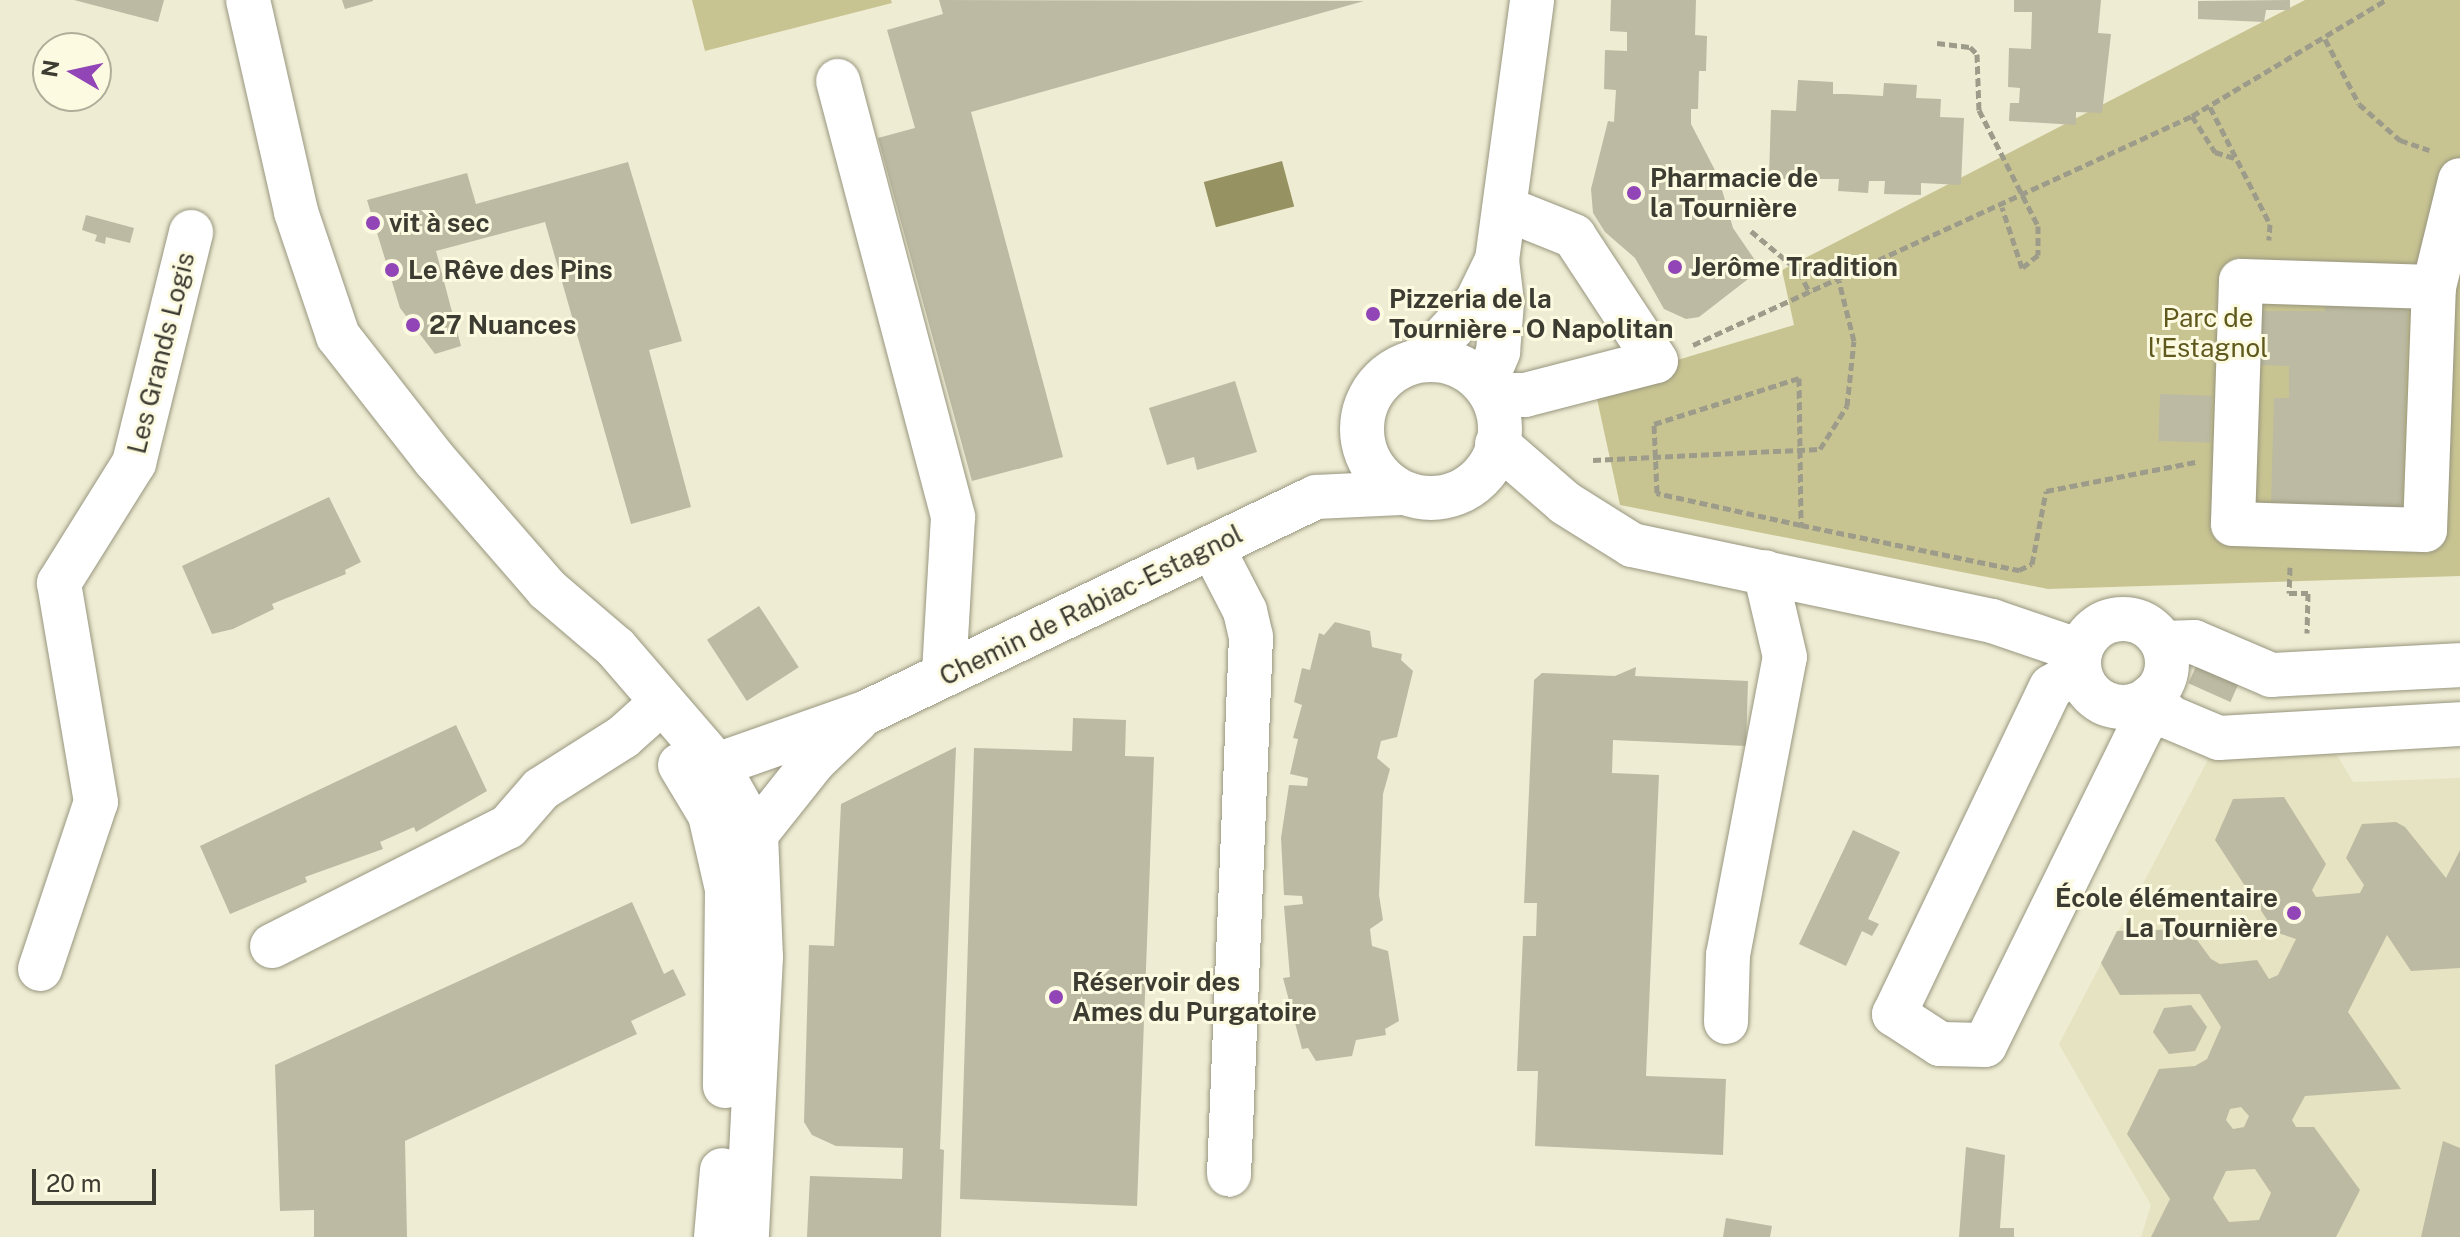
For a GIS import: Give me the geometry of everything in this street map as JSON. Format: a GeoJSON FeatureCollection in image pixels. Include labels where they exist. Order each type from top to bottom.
{"type":"FeatureCollection","features":[{"type":"Feature","properties":{"kind":"street"},"geometry":{"type":"LineString","coordinates":[[248,0],[296,212],[338,336],[435,460],[547,589],[599,676],[652,711],[710,794],[756,834],[761,957],[747,1237]]}},
{"type":"Feature","properties":{"kind":"street"},"geometry":{"type":"LineString","coordinates":[[1490,389],[1498,352],[1502,302],[1497,260],[1532,0]]}},
{"type":"Feature","properties":{"kind":"street"},"geometry":{"type":"LineString","coordinates":[[838,81],[953,517],[953,574],[944,656]]}},
{"type":"Feature","properties":{"kind":"street"},"geometry":{"type":"LineString","coordinates":[[2434,287],[2241,281],[2233,524],[2425,530],[2434,287],[2447,166]]}},
{"type":"Feature","properties":{"kind":"street"},"geometry":{"type":"LineString","coordinates":[[1490,389],[1525,395],[1656,361],[1574,236],[1504,208]]}},
{"type":"Feature","properties":{"kind":"street","name":"Les Grands Logis"},"geometry":{"type":"LineString","coordinates":[[40,969],[96,802],[59,583],[134,463],[191,232]]}},
{"type":"Feature","properties":{"kind":"street"},"geometry":{"type":"LineString","coordinates":[[1423,360],[1477,301],[1497,260]]}},
{"type":"Feature","properties":{"kind":"street"},"geometry":{"type":"LineString","coordinates":[[1423,360],[1468,368],[1490,389],[1501,413],[1489,461],[1467,492],[1428,501],[1400,493],[1366,456],[1362,421],[1378,385],[1406,364],[1423,360]]}},
{"type":"Feature","properties":{"kind":"street","name":"Chemin de Rabiac-Estagnol"},"geometry":{"type":"LineString","coordinates":[[1316,497],[1362,440]]}},
{"type":"Feature","properties":{"kind":"street"},"geometry":{"type":"LineString","coordinates":[[1489,461],[1632,545],[1992,621],[2079,661],[2092,697],[2107,706],[2127,709],[2149,700]]}},
{"type":"Feature","properties":{"kind":"street","name":"Chemin de Rabiac-Estagnol"},"geometry":{"type":"LineString","coordinates":[[756,834],[814,761],[865,713],[944,656],[1212,547],[1316,497],[1400,493]]}},
{"type":"Feature","properties":{"kind":"street"},"geometry":{"type":"LineString","coordinates":[[1212,547],[1245,611],[1251,637],[1229,1175]]}},
{"type":"Feature","properties":{"kind":"street"},"geometry":{"type":"LineString","coordinates":[[1726,1022],[1728,955],[1785,657],[1765,572]]}},
{"type":"Feature","properties":{"kind":"street"},"geometry":{"type":"LineString","coordinates":[[2123,618],[2153,630],[2163,643],[2165,681],[2149,700],[2141,728],[1985,1045],[1940,1044],[1894,1014],[2051,687],[2079,661],[2091,632],[2123,618]]}},
{"type":"Feature","properties":{"kind":"street"},"geometry":{"type":"LineString","coordinates":[[2163,643],[2194,642],[2271,675],[2460,665]]}},
{"type":"Feature","properties":{"kind":"street"},"geometry":{"type":"LineString","coordinates":[[2149,700],[2169,717],[2219,738],[2460,724]]}},
{"type":"Feature","properties":{"kind":"street"},"geometry":{"type":"LineString","coordinates":[[272,946],[508,827],[541,789],[652,711]]}},
{"type":"Feature","properties":{"kind":"street","name":"Chemin de Rabiac-Estagnol"},"geometry":{"type":"LineString","coordinates":[[710,794],[865,713]]}},
{"type":"Feature","properties":{"kind":"street"},"geometry":{"type":"LineString","coordinates":[[710,794],[727,889],[729,935],[716,1237]]}},
{"type":"Feature","properties":{"kind":"path"},"geometry":{"type":"LineString","coordinates":[[1656,361],[2002,207],[2192,116],[2386,0]]}},
{"type":"Feature","properties":{"kind":"path"},"geometry":{"type":"LineString","coordinates":[[2325,39],[2359,104],[2400,140],[2447,166]]}},
{"type":"Feature","properties":{"kind":"path"},"geometry":{"type":"LineString","coordinates":[[1937,43],[1970,47],[1977,54],[1979,110],[2026,196],[2038,226],[2038,255],[2022,268],[2002,207]]}},
{"type":"Feature","properties":{"kind":"path"},"geometry":{"type":"LineString","coordinates":[[2210,107],[2270,224],[2269,282]]}},
{"type":"Feature","properties":{"kind":"path"},"geometry":{"type":"LineString","coordinates":[[2192,116],[2215,152],[2238,159]]}},
{"type":"Feature","properties":{"kind":"path"},"geometry":{"type":"LineString","coordinates":[[1751,231],[1799,271],[1810,294]]}},
{"type":"Feature","properties":{"kind":"path"},"geometry":{"type":"LineString","coordinates":[[1593,460],[1820,449],[1847,406],[1854,341],[1839,281]]}},
{"type":"Feature","properties":{"kind":"path"},"geometry":{"type":"LineString","coordinates":[[1801,525],[1799,378],[1654,424],[1657,493],[1801,525],[2019,570],[2032,564],[2046,491],[2236,455]]}},
{"type":"Feature","properties":{"kind":"path"},"geometry":{"type":"LineString","coordinates":[[2289,583],[2289,593],[2308,593],[2307,634]]}},
{"type":"Feature","properties":{"kind":"shaded area"},"geometry":{"type":"Polygon","coordinates":[[[1282,161],[1294,206],[1216,227],[1204,182],[1282,161]]]}},
{"type":"Feature","properties":{"kind":"shaded area","name":"École élémentaire La Tournière"},"geometry":{"type":"Polygon","coordinates":[[[2333,748],[2353,782],[2460,778],[2460,1237],[2141,1237],[2151,1205],[2059,1044],[2211,754],[2333,748]]]}},
{"type":"Feature","properties":{"kind":"green space"},"geometry":{"type":"Polygon","coordinates":[[[692,0],[891,0],[892,3],[705,51],[692,0]]]}},
{"type":"Feature","properties":{"kind":"green space","name":"Parc de l'Estagnol"},"geometry":{"type":"Polygon","coordinates":[[[2305,0],[2460,0],[2460,576],[2048,589],[1620,505],[1594,385],[1794,325],[1782,270],[2305,0]]]}},
{"type":"Feature","properties":{"kind":"building"},"geometry":{"type":"Polygon","coordinates":[[[74,0],[164,0],[158,22],[74,0]]]}},
{"type":"Feature","properties":{"kind":"building"},"geometry":{"type":"Polygon","coordinates":[[[342,0],[373,0],[373,1],[345,9],[342,0]]]}},
{"type":"Feature","properties":{"kind":"building"},"geometry":{"type":"Polygon","coordinates":[[[939,0],[1364,1],[971,112],[1063,457],[972,481],[878,138],[915,128],[887,30],[943,14],[939,0]]]}},
{"type":"Feature","properties":{"kind":"building"},"geometry":{"type":"Polygon","coordinates":[[[1611,0],[1696,0],[1695,35],[1707,36],[1706,71],[1699,71],[1698,109],[1691,109],[1691,124],[1718,176],[1733,228],[1761,269],[1699,317],[1686,319],[1664,309],[1635,258],[1605,232],[1593,213],[1591,189],[1608,121],[1614,122],[1616,90],[1604,89],[1605,50],[1627,51],[1627,32],[1610,31],[1611,0]]]}},
{"type":"Feature","properties":{"kind":"building"},"geometry":{"type":"Polygon","coordinates":[[[2014,0],[2101,0],[2098,33],[2111,34],[2102,113],[2076,112],[2076,125],[2009,121],[2010,103],[2019,103],[2020,88],[2008,87],[2009,48],[2031,49],[2032,12],[2014,12],[2014,0]]]}},
{"type":"Feature","properties":{"kind":"building"},"geometry":{"type":"Polygon","coordinates":[[[2290,0],[2290,10],[2266,10],[2264,22],[2198,19],[2198,1],[2290,0]]]}},
{"type":"Feature","properties":{"kind":"building"},"geometry":{"type":"Polygon","coordinates":[[[1798,80],[1833,82],[1833,94],[1883,96],[1884,83],[1917,85],[1916,98],[1941,99],[1940,117],[1964,118],[1961,185],[1921,183],[1921,195],[1884,194],[1885,181],[1869,181],[1868,193],[1838,191],[1839,179],[1769,179],[1771,110],[1796,111],[1798,80]]]}},
{"type":"Feature","properties":{"kind":"building"},"geometry":{"type":"Polygon","coordinates":[[[628,162],[682,341],[649,350],[691,507],[631,524],[545,222],[436,251],[461,346],[435,354],[400,308],[367,200],[467,173],[476,204],[628,162]]]}},
{"type":"Feature","properties":{"kind":"building"},"geometry":{"type":"Polygon","coordinates":[[[86,215],[134,228],[130,243],[106,237],[105,244],[95,241],[97,235],[82,230],[86,215]]]}},
{"type":"Feature","properties":{"kind":"building"},"geometry":{"type":"Polygon","coordinates":[[[2325,306],[2408,309],[2402,508],[2271,502],[2274,398],[2289,398],[2289,366],[2260,365],[2262,311],[2325,311],[2325,306]]]}},
{"type":"Feature","properties":{"kind":"building"},"geometry":{"type":"Polygon","coordinates":[[[1235,381],[1257,452],[1197,470],[1194,457],[1167,465],[1149,408],[1235,381]]]}},
{"type":"Feature","properties":{"kind":"building"},"geometry":{"type":"Polygon","coordinates":[[[2160,394],[2212,396],[2210,443],[2158,441],[2160,394]]]}},
{"type":"Feature","properties":{"kind":"building"},"geometry":{"type":"Polygon","coordinates":[[[329,497],[361,562],[345,570],[346,574],[272,604],[274,609],[233,629],[212,634],[182,566],[329,497]]]}},
{"type":"Feature","properties":{"kind":"building"},"geometry":{"type":"Polygon","coordinates":[[[759,606],[799,667],[747,701],[707,640],[759,606]]]}},
{"type":"Feature","properties":{"kind":"building"},"geometry":{"type":"Polygon","coordinates":[[[1335,622],[1370,631],[1372,647],[1402,654],[1401,660],[1413,671],[1397,737],[1381,741],[1377,758],[1390,769],[1383,794],[1379,895],[1383,920],[1370,929],[1372,946],[1388,951],[1399,1021],[1385,1029],[1386,1035],[1356,1040],[1352,1056],[1316,1061],[1308,1048],[1302,1049],[1283,978],[1290,977],[1284,906],[1303,904],[1302,896],[1284,895],[1281,838],[1289,785],[1307,786],[1308,778],[1290,774],[1298,739],[1293,738],[1302,705],[1294,702],[1302,668],[1310,670],[1319,633],[1324,635],[1335,622]]]}},
{"type":"Feature","properties":{"kind":"building"},"geometry":{"type":"Polygon","coordinates":[[[2201,655],[2243,674],[2230,702],[2188,683],[2201,655]]]}},
{"type":"Feature","properties":{"kind":"building"},"geometry":{"type":"Polygon","coordinates":[[[1636,667],[1635,676],[1748,681],[1746,746],[1613,740],[1612,773],[1659,775],[1646,1076],[1726,1079],[1723,1155],[1535,1146],[1538,1071],[1517,1071],[1523,936],[1536,936],[1537,903],[1524,903],[1534,680],[1542,673],[1615,676],[1636,667]]]}},
{"type":"Feature","properties":{"kind":"building","name":"Réservoir des Ames du Purgatoire"},"geometry":{"type":"Polygon","coordinates":[[[1073,718],[1126,720],[1125,756],[1154,757],[1137,1206],[960,1199],[974,748],[1072,751],[1073,718]]]}},
{"type":"Feature","properties":{"kind":"building"},"geometry":{"type":"Polygon","coordinates":[[[456,725],[487,791],[416,832],[414,827],[380,842],[383,849],[305,877],[307,882],[230,914],[200,846],[456,725]]]}},
{"type":"Feature","properties":{"kind":"building"},"geometry":{"type":"Polygon","coordinates":[[[956,747],[940,1149],[944,1150],[941,1237],[807,1237],[810,1176],[902,1179],[903,1148],[836,1146],[812,1135],[804,1122],[809,945],[834,946],[841,804],[956,747]]]}},
{"type":"Feature","properties":{"kind":"building"},"geometry":{"type":"Polygon","coordinates":[[[2284,797],[2326,864],[2312,890],[2316,897],[2360,893],[2364,885],[2346,858],[2362,824],[2396,822],[2405,827],[2446,878],[2460,850],[2460,968],[2411,971],[2387,935],[2348,1012],[2401,1089],[2305,1096],[2292,1120],[2296,1127],[2314,1127],[2360,1190],[2336,1237],[2151,1237],[2170,1199],[2127,1134],[2159,1069],[2195,1066],[2207,1059],[2221,1027],[2200,994],[2120,995],[2101,963],[2117,931],[2189,929],[2211,959],[2220,964],[2257,960],[2269,979],[2278,975],[2296,939],[2275,932],[2215,840],[2233,799],[2284,797]],[[2241,1107],[2230,1109],[2226,1120],[2233,1129],[2244,1127],[2249,1116],[2241,1107]],[[2255,1169],[2226,1171],[2213,1198],[2229,1222],[2259,1220],[2271,1193],[2255,1169]]]}},
{"type":"Feature","properties":{"kind":"building"},"geometry":{"type":"Polygon","coordinates":[[[1853,830],[1900,852],[1868,919],[1879,924],[1872,936],[1862,931],[1846,966],[1799,944],[1853,830]]]}},
{"type":"Feature","properties":{"kind":"building"},"geometry":{"type":"Polygon","coordinates":[[[632,902],[664,974],[673,969],[686,995],[631,1021],[637,1034],[405,1141],[407,1237],[314,1237],[314,1210],[280,1211],[275,1065],[632,902]]]}},
{"type":"Feature","properties":{"kind":"building"},"geometry":{"type":"Polygon","coordinates":[[[2191,1005],[2207,1027],[2195,1051],[2169,1054],[2153,1032],[2164,1008],[2191,1005]]]}},
{"type":"Feature","properties":{"kind":"building"},"geometry":{"type":"Polygon","coordinates":[[[2443,1141],[2460,1148],[2460,1237],[2421,1237],[2443,1141]]]}},
{"type":"Feature","properties":{"kind":"building"},"geometry":{"type":"Polygon","coordinates":[[[1966,1147],[2005,1155],[2000,1228],[2014,1228],[2014,1237],[1959,1237],[1966,1147]]]}},
{"type":"Feature","properties":{"kind":"building"},"geometry":{"type":"Polygon","coordinates":[[[1726,1218],[1772,1226],[1770,1237],[1723,1237],[1726,1218]]]}},
{"type":"Feature","properties":{"kind":"place","name":"Pharmacie de la Tournière"},"geometry":{"type":"Point","coordinates":[1634,193]}},
{"type":"Feature","properties":{"kind":"place","name":"vit à sec"},"geometry":{"type":"Point","coordinates":[373,223]}},
{"type":"Feature","properties":{"kind":"place","name":"Jerôme Tradition"},"geometry":{"type":"Point","coordinates":[1675,267]}},
{"type":"Feature","properties":{"kind":"place","name":"Le Rêve des Pins"},"geometry":{"type":"Point","coordinates":[392,270]}},
{"type":"Feature","properties":{"kind":"place","name":"Pizzeria de la Tournière - O Napolitan"},"geometry":{"type":"Point","coordinates":[1373,314]}},
{"type":"Feature","properties":{"kind":"place","name":"27 Nuances"},"geometry":{"type":"Point","coordinates":[413,325]}},
{"type":"Feature","properties":{"kind":"place","name":"École élémentaire La Tournière"},"geometry":{"type":"Point","coordinates":[2294,913]}},
{"type":"Feature","properties":{"kind":"place","name":"Réservoir des Ames du Purgatoire"},"geometry":{"type":"Point","coordinates":[1056,997]}}]}
